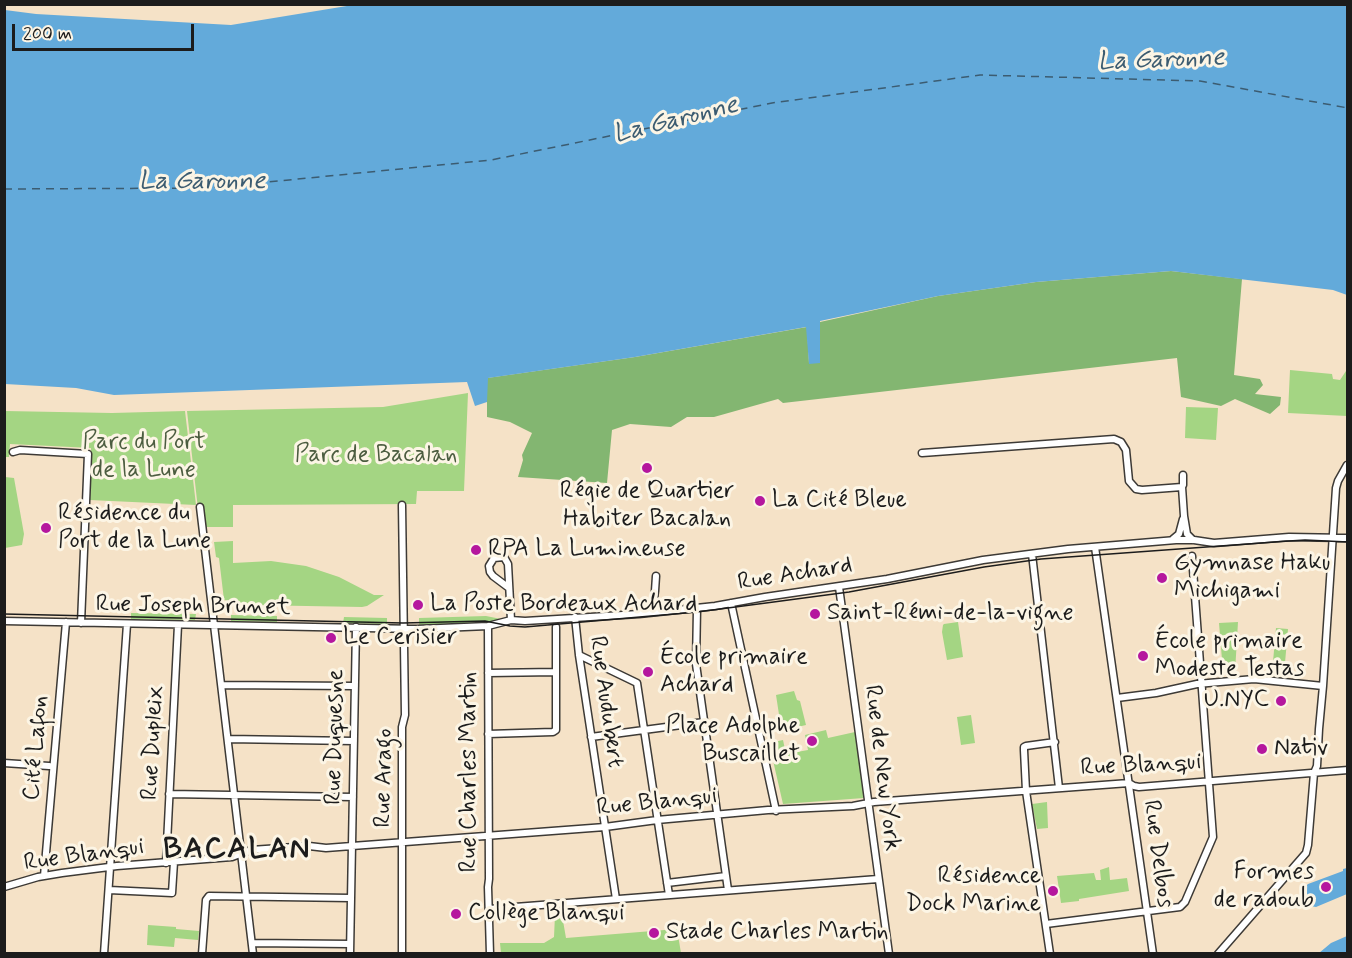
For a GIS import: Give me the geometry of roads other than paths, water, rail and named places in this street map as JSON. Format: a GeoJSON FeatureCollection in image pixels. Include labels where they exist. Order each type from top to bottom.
{"type":"FeatureCollection","features":[{"type":"Feature","properties":{"kind":"street"},"geometry":{"type":"LineString","coordinates":[[922,453],[1114,439],[1121,442],[1126,450],[1129,481],[1136,489],[1182,487]]}},
{"type":"Feature","properties":{"kind":"street"},"geometry":{"type":"LineString","coordinates":[[13,452],[20,450],[88,454],[81,623]]}},
{"type":"Feature","properties":{"kind":"street"},"geometry":{"type":"LineString","coordinates":[[1218,954],[1306,853],[1314,773],[1317,766],[1336,488],[1347,465]]}},
{"type":"Feature","properties":{"kind":"street"},"geometry":{"type":"LineString","coordinates":[[1183,475],[1182,487],[1187,534],[1194,540]]}},
{"type":"Feature","properties":{"kind":"street","name":"Rue Arago"},"geometry":{"type":"LineString","coordinates":[[402,505],[405,715],[402,727],[402,954]]}},
{"type":"Feature","properties":{"kind":"street"},"geometry":{"type":"LineString","coordinates":[[200,507],[253,954]]}},
{"type":"Feature","properties":{"kind":"street"},"geometry":{"type":"LineString","coordinates":[[1170,540],[1179,534],[1184,516]]}},
{"type":"Feature","properties":{"kind":"street","name":"Rue Achard"},"geometry":{"type":"LineString","coordinates":[[380,628],[488,626],[511,620],[525,621],[696,609],[887,579],[983,561],[1170,540],[1214,543],[1291,537],[1347,538]]}},
{"type":"Feature","properties":{"kind":"street","name":"Rue Delbos"},"geometry":{"type":"LineString","coordinates":[[1095,547],[1153,954]]}},
{"type":"Feature","properties":{"kind":"street"},"geometry":{"type":"LineString","coordinates":[[1032,554],[1059,788]]}},
{"type":"Feature","properties":{"kind":"street"},"geometry":{"type":"LineString","coordinates":[[1046,924],[1180,907],[1185,902],[1213,837],[1192,556]]}},
{"type":"Feature","properties":{"kind":"street"},"geometry":{"type":"LineString","coordinates":[[509,588],[490,572],[489,567],[494,558],[507,560],[508,564],[511,620]]}},
{"type":"Feature","properties":{"kind":"street"},"geometry":{"type":"LineString","coordinates":[[653,612],[656,576]]}},
{"type":"Feature","properties":{"kind":"street","name":"Rue de New York"},"geometry":{"type":"LineString","coordinates":[[839,587],[889,954]]}},
{"type":"Feature","properties":{"kind":"street"},"geometry":{"type":"LineString","coordinates":[[731,603],[776,811]]}},
{"type":"Feature","properties":{"kind":"street"},"geometry":{"type":"LineString","coordinates":[[696,609],[696,664],[728,890]]}},
{"type":"Feature","properties":{"kind":"street","name":"Rue Audubert"},"geometry":{"type":"LineString","coordinates":[[574,617],[616,899]]}},
{"type":"Feature","properties":{"kind":"street","name":"Rue Joseph Brunet"},"geometry":{"type":"LineString","coordinates":[[4,621],[380,628]]}},
{"type":"Feature","properties":{"kind":"street","name":"Cité Lafon"},"geometry":{"type":"LineString","coordinates":[[44,876],[66,622]]}},
{"type":"Feature","properties":{"kind":"street"},"geometry":{"type":"LineString","coordinates":[[104,954],[127,624]]}},
{"type":"Feature","properties":{"kind":"street","name":"Rue Dupleix"},"geometry":{"type":"LineString","coordinates":[[166,862],[178,625]]}},
{"type":"Feature","properties":{"kind":"street","name":"Rue Charles Martin"},"geometry":{"type":"LineString","coordinates":[[488,626],[490,954]]}},
{"type":"Feature","properties":{"kind":"street","name":"Rue Duquesne"},"geometry":{"type":"LineString","coordinates":[[350,954],[356,627]]}},
{"type":"Feature","properties":{"kind":"street"},"geometry":{"type":"LineString","coordinates":[[488,734],[553,732],[556,730],[556,627]]}},
{"type":"Feature","properties":{"kind":"street"},"geometry":{"type":"LineString","coordinates":[[579,655],[637,683],[669,895]]}},
{"type":"Feature","properties":{"kind":"street"},"geometry":{"type":"LineString","coordinates":[[488,673],[556,672]]}},
{"type":"Feature","properties":{"kind":"street"},"geometry":{"type":"LineString","coordinates":[[1117,698],[1156,693],[1201,683],[1254,679],[1323,686]]}},
{"type":"Feature","properties":{"kind":"street"},"geometry":{"type":"LineString","coordinates":[[222,685],[355,686]]}},
{"type":"Feature","properties":{"kind":"street"},"geometry":{"type":"LineString","coordinates":[[591,737],[704,722]]}},
{"type":"Feature","properties":{"kind":"street"},"geometry":{"type":"LineString","coordinates":[[228,740],[354,741]]}},
{"type":"Feature","properties":{"kind":"street"},"geometry":{"type":"LineString","coordinates":[[1050,954],[1026,790],[1024,747],[1055,742]]}},
{"type":"Feature","properties":{"kind":"street"},"geometry":{"type":"LineString","coordinates":[[4,763],[49,766]]}},
{"type":"Feature","properties":{"kind":"street","name":"Rue Blanqui"},"geometry":{"type":"LineString","coordinates":[[4,887],[44,876],[110,867],[232,857],[251,850],[402,843],[605,827],[718,814],[860,805],[1026,790],[1129,783],[1139,787],[1347,770]]}},
{"type":"Feature","properties":{"kind":"street"},"geometry":{"type":"LineString","coordinates":[[169,794],[353,797]]}},
{"type":"Feature","properties":{"kind":"street"},"geometry":{"type":"LineString","coordinates":[[109,890],[172,893],[174,862]]}},
{"type":"Feature","properties":{"kind":"street"},"geometry":{"type":"LineString","coordinates":[[667,883],[726,876]]}},
{"type":"Feature","properties":{"kind":"street"},"geometry":{"type":"LineString","coordinates":[[489,909],[878,879]]}},
{"type":"Feature","properties":{"kind":"street"},"geometry":{"type":"LineString","coordinates":[[202,954],[207,897],[351,898]]}},
{"type":"Feature","properties":{"kind":"street"},"geometry":{"type":"LineString","coordinates":[[252,943],[350,944]]}},
{"type":"Feature","properties":{"kind":"water","name":"La Garonne"},"geometry":{"type":"Polygon","coordinates":[[[359,4],[1347,5],[1347,295],[1333,290],[1171,271],[1036,282],[938,296],[820,321],[820,363],[809,364],[806,327],[635,357],[488,378],[487,402],[475,406],[467,382],[114,395],[76,388],[5,384],[5,10],[36,14],[231,25],[359,4]]]}},
{"type":"Feature","properties":{"kind":"water","name":"Formes de radoub"},"geometry":{"type":"Polygon","coordinates":[[[1347,868],[1347,894],[1316,907],[1304,901],[1293,902],[1302,896],[1308,884],[1347,868]]]}},
{"type":"Feature","properties":{"kind":"water","name":"Formes de radoub"},"geometry":{"type":"Polygon","coordinates":[[[1347,936],[1347,953],[1319,953],[1331,943],[1347,936]]]}},
{"type":"Feature","properties":{"kind":"tram line"},"geometry":{"type":"LineString","coordinates":[[4,614],[403,623],[485,621],[525,627],[697,612],[766,603],[849,592],[1041,559],[1305,540],[1348,542]]}},
{"type":"Feature","properties":{"kind":"place","name":"Régie de Quartier Habiter Bacalan"},"geometry":{"type":"Point","coordinates":[647,468]}},
{"type":"Feature","properties":{"kind":"place","name":"La Cité Bleue"},"geometry":{"type":"Point","coordinates":[760,501]}},
{"type":"Feature","properties":{"kind":"place","name":"Résidence du Port de la Lune"},"geometry":{"type":"Point","coordinates":[46,528]}},
{"type":"Feature","properties":{"kind":"place","name":"RPA La Lumineuse"},"geometry":{"type":"Point","coordinates":[476,550]}},
{"type":"Feature","properties":{"kind":"place","name":"Gymnase Haku Michigami"},"geometry":{"type":"Point","coordinates":[1162,578]}},
{"type":"Feature","properties":{"kind":"place","name":"La Poste Bordeaux Achard"},"geometry":{"type":"Point","coordinates":[418,605]}},
{"type":"Feature","properties":{"kind":"place","name":"Saint-Rémi-de-la-vigne"},"geometry":{"type":"Point","coordinates":[815,614]}},
{"type":"Feature","properties":{"kind":"place","name":"Le Cerisier"},"geometry":{"type":"Point","coordinates":[331,638]}},
{"type":"Feature","properties":{"kind":"place","name":"École primaire Modeste Testas"},"geometry":{"type":"Point","coordinates":[1143,656]}},
{"type":"Feature","properties":{"kind":"place","name":"École primaire Achard"},"geometry":{"type":"Point","coordinates":[648,672]}},
{"type":"Feature","properties":{"kind":"place","name":"U.NYC"},"geometry":{"type":"Point","coordinates":[1281,701]}},
{"type":"Feature","properties":{"kind":"place","name":"Place Adolphe Buscaillet"},"geometry":{"type":"Point","coordinates":[812,741]}},
{"type":"Feature","properties":{"kind":"place","name":"Nativ"},"geometry":{"type":"Point","coordinates":[1262,749]}},
{"type":"Feature","properties":{"kind":"place","name":"Formes de radoub"},"geometry":{"type":"Point","coordinates":[1326,887]}},
{"type":"Feature","properties":{"kind":"place","name":"Résidence Dock Marine"},"geometry":{"type":"Point","coordinates":[1053,891]}},
{"type":"Feature","properties":{"kind":"place","name":"Collège Blanqui"},"geometry":{"type":"Point","coordinates":[456,914]}},
{"type":"Feature","properties":{"kind":"place","name":"Stade Charles Martin"},"geometry":{"type":"Point","coordinates":[654,933]}},
{"type":"Feature","properties":{"kind":"district","name":"BACALAN"},"geometry":{"type":"Point","coordinates":[237,851]}},
{"type":"Feature","properties":{"kind":"park label","name":"Parc de Bacalan"},"geometry":{"type":"Point","coordinates":[376,456]}},
{"type":"Feature","properties":{"kind":"park label","name":"Parc du Port de la Lune"},"geometry":{"type":"Point","coordinates":[144,457]}}]}
